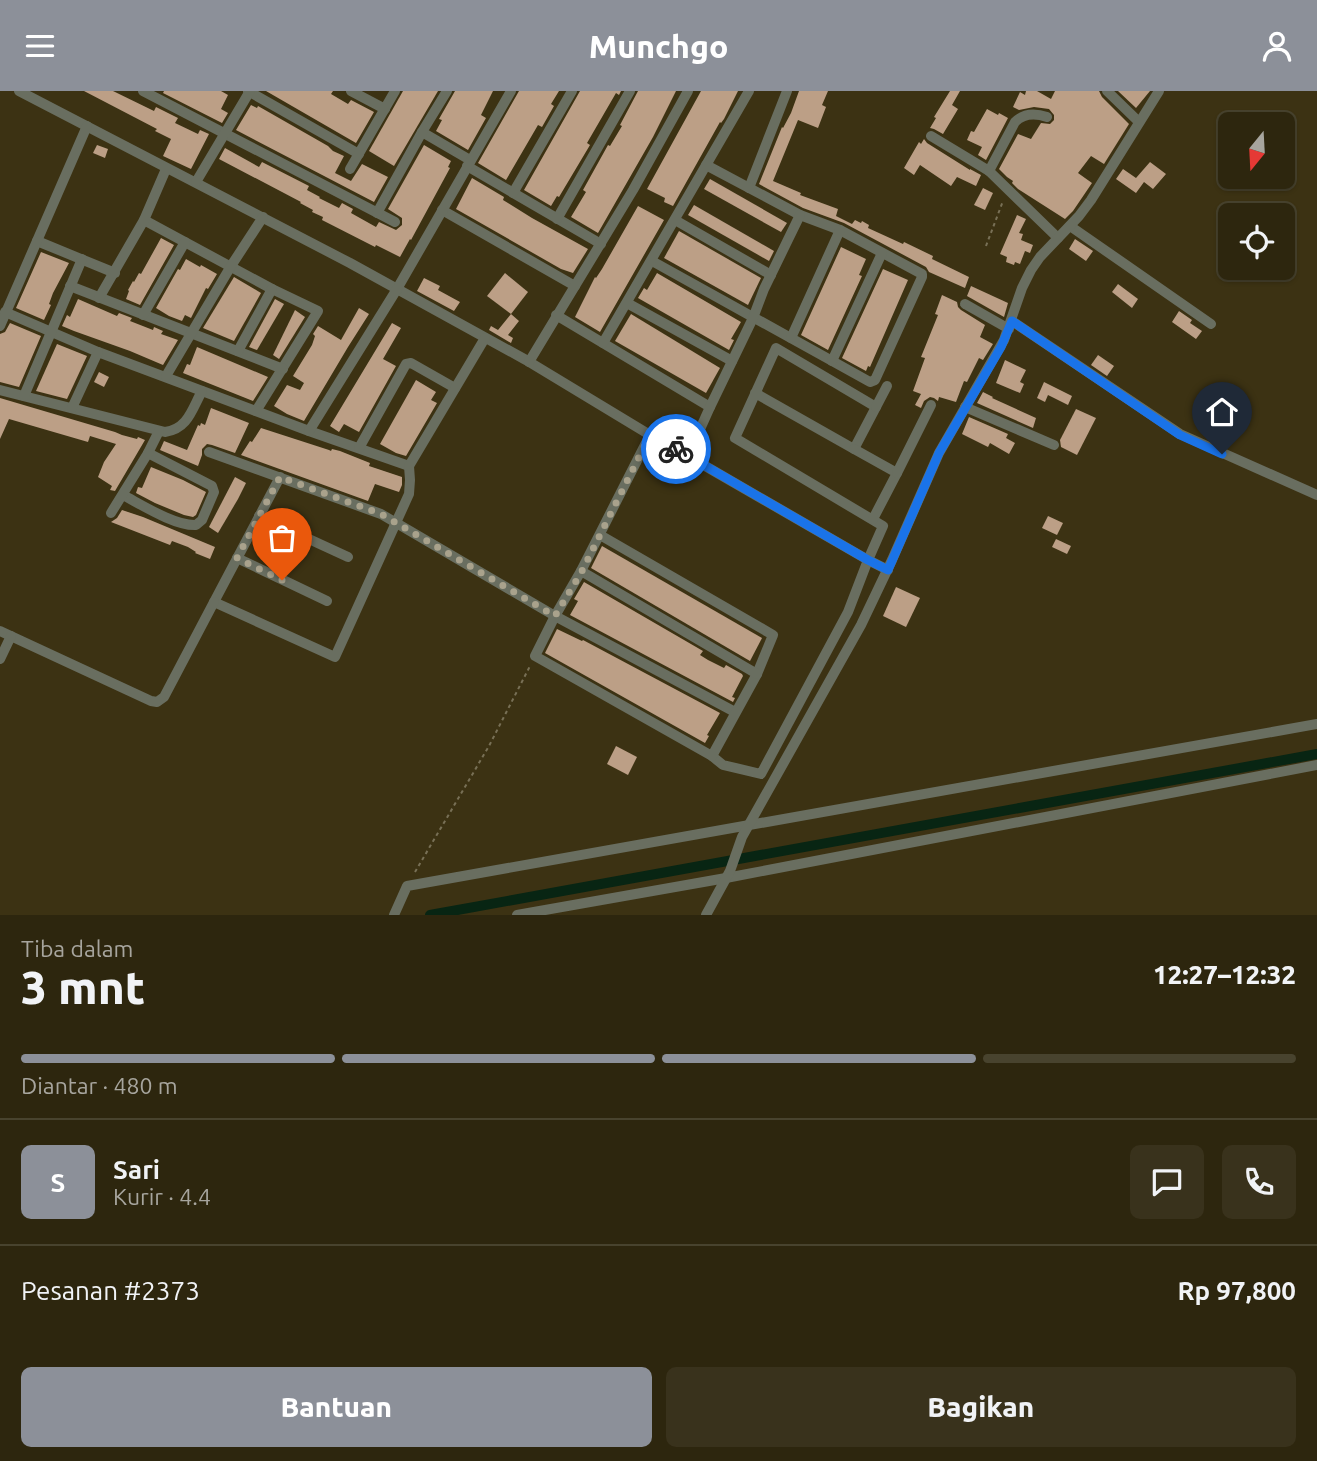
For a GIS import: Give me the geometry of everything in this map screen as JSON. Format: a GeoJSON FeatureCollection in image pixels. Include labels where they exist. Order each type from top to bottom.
{"type":"FeatureCollection","features":[{"type":"Feature","properties":{"kind":"street"},"geometry":{"type":"LineString","coordinates":[[21,91],[397,289],[529,362],[650,435],[888,570]]}},
{"type":"Feature","properties":{"kind":"street"},"geometry":{"type":"LineString","coordinates":[[143,91],[395,222]]}},
{"type":"Feature","properties":{"kind":"street"},"geometry":{"type":"LineString","coordinates":[[196,182],[249,91],[359,154]]}},
{"type":"Feature","properties":{"kind":"street"},"geometry":{"type":"LineString","coordinates":[[351,91],[386,109]]}},
{"type":"Feature","properties":{"kind":"street"},"geometry":{"type":"LineString","coordinates":[[350,169],[395,91]]}},
{"type":"Feature","properties":{"kind":"street"},"geometry":{"type":"LineString","coordinates":[[377,213],[447,91]]}},
{"type":"Feature","properties":{"kind":"street"},"geometry":{"type":"LineString","coordinates":[[309,431],[397,289],[510,91]]}},
{"type":"Feature","properties":{"kind":"street"},"geometry":{"type":"LineString","coordinates":[[513,193],[572,91]]}},
{"type":"Feature","properties":{"kind":"street"},"geometry":{"type":"LineString","coordinates":[[557,219],[630,91]]}},
{"type":"Feature","properties":{"kind":"street"},"geometry":{"type":"LineString","coordinates":[[529,362],[633,190],[688,91]]}},
{"type":"Feature","properties":{"kind":"street"},"geometry":{"type":"LineString","coordinates":[[603,343],[749,91]]}},
{"type":"Feature","properties":{"kind":"street"},"geometry":{"type":"LineString","coordinates":[[749,188],[786,94],[773,91]]}},
{"type":"Feature","properties":{"kind":"street"},"geometry":{"type":"LineString","coordinates":[[1107,91],[1139,122]]}},
{"type":"Feature","properties":{"kind":"street"},"geometry":{"type":"LineString","coordinates":[[706,915],[728,874],[748,825],[844,658],[888,570],[939,453],[1001,347],[1031,270],[1091,199],[1159,91]]}},
{"type":"Feature","properties":{"kind":"street"},"geometry":{"type":"LineString","coordinates":[[989,171],[1020,117],[1032,114],[1047,117]]}},
{"type":"Feature","properties":{"kind":"street"},"geometry":{"type":"LineString","coordinates":[[0,325],[5,312],[5,297],[37,241],[88,126]]}},
{"type":"Feature","properties":{"kind":"street"},"geometry":{"type":"LineString","coordinates":[[422,132],[513,193],[601,244]]}},
{"type":"Feature","properties":{"kind":"street"},"geometry":{"type":"LineString","coordinates":[[931,137],[989,171],[1058,238]]}},
{"type":"Feature","properties":{"kind":"street"},"geometry":{"type":"LineString","coordinates":[[652,261],[870,382],[875,380],[923,275],[840,230],[800,215],[706,165]]}},
{"type":"Feature","properties":{"kind":"street"},"geometry":{"type":"LineString","coordinates":[[99,297],[144,220],[166,169]]}},
{"type":"Feature","properties":{"kind":"street"},"geometry":{"type":"LineString","coordinates":[[442,210],[575,286]]}},
{"type":"Feature","properties":{"kind":"street"},"geometry":{"type":"LineString","coordinates":[[688,456],[800,215]]}},
{"type":"Feature","properties":{"kind":"street"},"geometry":{"type":"LineString","coordinates":[[166,376],[262,217]]}},
{"type":"Feature","properties":{"kind":"street"},"geometry":{"type":"LineString","coordinates":[[144,220],[318,311],[256,411]]}},
{"type":"Feature","properties":{"kind":"street"},"geometry":{"type":"LineString","coordinates":[[675,221],[771,275]]}},
{"type":"Feature","properties":{"kind":"street"},"geometry":{"type":"LineString","coordinates":[[1070,226],[1211,324]]}},
{"type":"Feature","properties":{"kind":"street"},"geometry":{"type":"LineString","coordinates":[[791,338],[840,230]]}},
{"type":"Feature","properties":{"kind":"street"},"geometry":{"type":"LineString","coordinates":[[37,241],[115,273]]}},
{"type":"Feature","properties":{"kind":"street"},"geometry":{"type":"LineString","coordinates":[[143,315],[185,242]]}},
{"type":"Feature","properties":{"kind":"street"},"geometry":{"type":"LineString","coordinates":[[832,361],[882,253]]}},
{"type":"Feature","properties":{"kind":"street"},"geometry":{"type":"LineString","coordinates":[[24,396],[82,259]]}},
{"type":"Feature","properties":{"kind":"street"},"geometry":{"type":"LineString","coordinates":[[70,286],[283,369]]}},
{"type":"Feature","properties":{"kind":"street"},"geometry":{"type":"LineString","coordinates":[[238,351],[272,289]]}},
{"type":"Feature","properties":{"kind":"street"},"geometry":{"type":"LineString","coordinates":[[626,303],[732,361]]}},
{"type":"Feature","properties":{"kind":"street"},"geometry":{"type":"LineString","coordinates":[[965,304],[1010,325],[1180,435],[1317,495]]}},
{"type":"Feature","properties":{"kind":"street"},"geometry":{"type":"LineString","coordinates":[[5,312],[98,352],[409,466]]}},
{"type":"Feature","properties":{"kind":"street"},"geometry":{"type":"LineString","coordinates":[[556,315],[710,407]]}},
{"type":"Feature","properties":{"kind":"street"},"geometry":{"type":"LineString","coordinates":[[214,602],[333,658],[336,657],[409,494],[409,466],[485,338]]}},
{"type":"Feature","properties":{"kind":"street"},"geometry":{"type":"LineString","coordinates":[[758,809],[761,774],[848,612],[883,526],[735,438],[776,348],[876,407]]}},
{"type":"Feature","properties":{"kind":"street"},"geometry":{"type":"LineString","coordinates":[[72,408],[98,352]]}},
{"type":"Feature","properties":{"kind":"street"},"geometry":{"type":"LineString","coordinates":[[359,448],[406,364],[411,363],[455,389]]}},
{"type":"Feature","properties":{"kind":"street"},"geometry":{"type":"LineString","coordinates":[[854,449],[887,386]]}},
{"type":"Feature","properties":{"kind":"street"},"geometry":{"type":"LineString","coordinates":[[0,391],[159,431],[174,431],[186,423],[202,391]]}},
{"type":"Feature","properties":{"kind":"street"},"geometry":{"type":"LineString","coordinates":[[755,393],[897,473]]}},
{"type":"Feature","properties":{"kind":"street"},"geometry":{"type":"LineString","coordinates":[[873,519],[931,405]]}},
{"type":"Feature","properties":{"kind":"street"},"geometry":{"type":"LineString","coordinates":[[965,407],[1054,446]]}},
{"type":"Feature","properties":{"kind":"street"},"geometry":{"type":"LineString","coordinates":[[111,513],[159,431]]}},
{"type":"Feature","properties":{"kind":"street"},"geometry":{"type":"LineString","coordinates":[[650,435],[582,571],[535,656],[712,756],[723,765],[761,774]]}},
{"type":"Feature","properties":{"kind":"street"},"geometry":{"type":"LineString","coordinates":[[209,452],[381,514],[555,616],[735,712]]}},
{"type":"Feature","properties":{"kind":"street"},"geometry":{"type":"LineString","coordinates":[[123,495],[188,524],[196,524],[202,520],[214,492],[212,486],[148,453]]}},
{"type":"Feature","properties":{"kind":"street"},"geometry":{"type":"LineString","coordinates":[[0,659],[5,634],[157,702],[164,697],[280,477]]}},
{"type":"Feature","properties":{"kind":"street"},"geometry":{"type":"LineString","coordinates":[[259,516],[348,557]]}},
{"type":"Feature","properties":{"kind":"street"},"geometry":{"type":"LineString","coordinates":[[600,535],[773,635],[757,674],[712,756]]}},
{"type":"Feature","properties":{"kind":"street"},"geometry":{"type":"LineString","coordinates":[[237,558],[327,601]]}},
{"type":"Feature","properties":{"kind":"street"},"geometry":{"type":"LineString","coordinates":[[582,571],[757,674]]}},
{"type":"Feature","properties":{"kind":"street"},"geometry":{"type":"LineString","coordinates":[[394,915],[407,886],[1317,724]]}},
{"type":"Feature","properties":{"kind":"street"},"geometry":{"type":"LineString","coordinates":[[517,915],[1317,765]]}},
{"type":"Feature","properties":{"kind":"path"},"geometry":{"type":"LineString","coordinates":[[986,246],[1007,191]]}},
{"type":"Feature","properties":{"kind":"path"},"geometry":{"type":"LineString","coordinates":[[407,886],[489,746],[535,656]]}},
{"type":"Feature","properties":{"kind":"building"},"geometry":{"type":"Polygon","coordinates":[[[84,91],[113,91],[154,111],[156,107],[178,118],[175,123],[198,134],[200,130],[209,134],[191,169],[163,156],[171,139],[84,91]]]}},
{"type":"Feature","properties":{"kind":"building"},"geometry":{"type":"Polygon","coordinates":[[[221,91],[228,95],[221,109],[228,113],[222,123],[163,93],[221,91]]]}},
{"type":"Feature","properties":{"kind":"building"},"geometry":{"type":"Polygon","coordinates":[[[266,91],[333,91],[331,94],[348,104],[351,100],[374,112],[356,143],[266,91]]]}},
{"type":"Feature","properties":{"kind":"building"},"geometry":{"type":"Polygon","coordinates":[[[403,91],[438,91],[394,166],[369,151],[403,91]]]}},
{"type":"Feature","properties":{"kind":"building"},"geometry":{"type":"Polygon","coordinates":[[[455,91],[493,91],[481,115],[486,118],[468,150],[436,131],[442,120],[439,119],[455,91]]]}},
{"type":"Feature","properties":{"kind":"building"},"geometry":{"type":"Polygon","coordinates":[[[519,91],[559,91],[542,127],[538,125],[506,180],[478,163],[519,91]]]}},
{"type":"Feature","properties":{"kind":"building"},"geometry":{"type":"Polygon","coordinates":[[[580,91],[621,91],[619,95],[616,93],[587,143],[590,145],[551,206],[524,190],[580,91]]]}},
{"type":"Feature","properties":{"kind":"building"},"geometry":{"type":"Polygon","coordinates":[[[638,91],[676,91],[598,233],[571,217],[608,145],[610,146],[622,126],[620,125],[638,91]]]}},
{"type":"Feature","properties":{"kind":"building"},"geometry":{"type":"Polygon","coordinates":[[[701,91],[738,91],[673,206],[664,202],[665,198],[647,189],[701,91]]]}},
{"type":"Feature","properties":{"kind":"building"},"geometry":{"type":"Polygon","coordinates":[[[799,91],[828,91],[822,105],[826,107],[818,128],[798,120],[773,181],[801,193],[800,195],[838,209],[836,216],[852,224],[855,220],[861,223],[862,221],[869,225],[868,228],[933,256],[932,259],[969,277],[965,288],[929,272],[926,267],[844,223],[803,208],[759,184],[799,91]]]}},
{"type":"Feature","properties":{"kind":"building"},"geometry":{"type":"Polygon","coordinates":[[[950,91],[960,91],[952,105],[958,109],[943,134],[930,128],[950,91]]]}},
{"type":"Feature","properties":{"kind":"building"},"geometry":{"type":"Polygon","coordinates":[[[1026,91],[1037,91],[1051,99],[1055,91],[1099,91],[1129,124],[1104,164],[1091,156],[1078,173],[1092,183],[1065,219],[1018,189],[999,169],[1018,134],[1031,139],[1041,123],[1050,124],[1054,120],[1049,109],[1034,107],[1019,110],[1013,107],[1020,92],[1025,95],[1026,91]]]}},
{"type":"Feature","properties":{"kind":"building"},"geometry":{"type":"Polygon","coordinates":[[[1118,91],[1150,91],[1136,108],[1118,91]]]}},
{"type":"Feature","properties":{"kind":"building"},"geometry":{"type":"Polygon","coordinates":[[[251,105],[257,108],[258,106],[344,156],[335,173],[351,181],[362,164],[388,177],[374,202],[236,130],[251,105]]]}},
{"type":"Feature","properties":{"kind":"building"},"geometry":{"type":"Polygon","coordinates":[[[987,109],[1008,118],[986,160],[978,155],[982,147],[967,140],[987,109]]]}},
{"type":"Feature","properties":{"kind":"building"},"geometry":{"type":"Polygon","coordinates":[[[924,139],[981,175],[976,186],[957,177],[951,186],[920,165],[914,175],[904,168],[919,142],[921,144],[924,139]]]}},
{"type":"Feature","properties":{"kind":"building"},"geometry":{"type":"Polygon","coordinates":[[[97,145],[108,149],[105,158],[93,153],[97,145]]]}},
{"type":"Feature","properties":{"kind":"building"},"geometry":{"type":"Polygon","coordinates":[[[424,145],[451,161],[448,167],[450,168],[400,257],[322,220],[323,217],[301,202],[219,159],[225,148],[259,167],[262,162],[309,186],[307,190],[319,198],[339,208],[342,203],[353,209],[351,213],[376,227],[379,222],[396,230],[402,225],[402,218],[388,209],[424,145]]]}},
{"type":"Feature","properties":{"kind":"building"},"geometry":{"type":"Polygon","coordinates":[[[1150,162],[1166,174],[1153,189],[1144,182],[1136,193],[1116,179],[1123,169],[1136,178],[1150,162]]]}},
{"type":"Feature","properties":{"kind":"building"},"geometry":{"type":"Polygon","coordinates":[[[472,178],[532,218],[588,249],[573,273],[561,269],[456,209],[472,178]]]}},
{"type":"Feature","properties":{"kind":"building"},"geometry":{"type":"Polygon","coordinates":[[[710,179],[787,223],[781,232],[704,189],[710,179]]]}},
{"type":"Feature","properties":{"kind":"building"},"geometry":{"type":"Polygon","coordinates":[[[983,188],[993,193],[985,210],[974,205],[983,188]]]}},
{"type":"Feature","properties":{"kind":"building"},"geometry":{"type":"Polygon","coordinates":[[[694,205],[774,251],[769,261],[688,215],[694,205]]]}},
{"type":"Feature","properties":{"kind":"building"},"geometry":{"type":"Polygon","coordinates":[[[638,206],[664,220],[600,332],[575,317],[595,277],[638,206]]]}},
{"type":"Feature","properties":{"kind":"building"},"geometry":{"type":"Polygon","coordinates":[[[1017,215],[1026,219],[1019,233],[1023,234],[1021,240],[1033,245],[1030,253],[1025,251],[1020,264],[1015,262],[1014,265],[1006,262],[1007,257],[1000,254],[1017,215]]]}},
{"type":"Feature","properties":{"kind":"building"},"geometry":{"type":"Polygon","coordinates":[[[679,231],[761,278],[748,305],[664,258],[679,231]]]}},
{"type":"Feature","properties":{"kind":"building"},"geometry":{"type":"Polygon","coordinates":[[[161,238],[174,245],[140,305],[126,299],[133,281],[141,274],[161,238]]]}},
{"type":"Feature","properties":{"kind":"building"},"geometry":{"type":"Polygon","coordinates":[[[1075,239],[1093,251],[1086,261],[1069,249],[1075,239]]]}},
{"type":"Feature","properties":{"kind":"building"},"geometry":{"type":"Polygon","coordinates":[[[841,247],[866,259],[859,275],[862,276],[828,350],[801,335],[841,247]]]}},
{"type":"Feature","properties":{"kind":"building"},"geometry":{"type":"Polygon","coordinates":[[[41,252],[69,263],[53,293],[44,320],[16,308],[41,252]]]}},
{"type":"Feature","properties":{"kind":"building"},"geometry":{"type":"Polygon","coordinates":[[[186,259],[217,274],[208,289],[206,288],[191,318],[185,315],[182,321],[156,308],[186,259]]]}},
{"type":"Feature","properties":{"kind":"building"},"geometry":{"type":"Polygon","coordinates":[[[883,269],[908,280],[866,371],[842,358],[883,269]]]}},
{"type":"Feature","properties":{"kind":"building"},"geometry":{"type":"Polygon","coordinates":[[[505,273],[528,292],[511,314],[487,296],[505,273]]]}},
{"type":"Feature","properties":{"kind":"building"},"geometry":{"type":"Polygon","coordinates":[[[657,273],[741,322],[731,339],[734,340],[729,350],[638,298],[644,288],[647,290],[657,273]]]}},
{"type":"Feature","properties":{"kind":"building"},"geometry":{"type":"Polygon","coordinates":[[[234,277],[261,293],[234,341],[203,328],[234,277]]]}},
{"type":"Feature","properties":{"kind":"building"},"geometry":{"type":"Polygon","coordinates":[[[424,278],[440,286],[438,290],[460,302],[454,311],[417,291],[424,278]]]}},
{"type":"Feature","properties":{"kind":"building"},"geometry":{"type":"Polygon","coordinates":[[[1118,284],[1138,299],[1132,308],[1112,292],[1118,284]]]}},
{"type":"Feature","properties":{"kind":"building"},"geometry":{"type":"Polygon","coordinates":[[[971,286],[1008,303],[1004,317],[967,296],[971,286]]]}},
{"type":"Feature","properties":{"kind":"building"},"geometry":{"type":"Polygon","coordinates":[[[942,295],[957,302],[961,310],[985,325],[980,337],[993,344],[983,360],[979,358],[967,382],[964,381],[956,402],[939,397],[938,401],[930,397],[924,401],[921,408],[915,405],[921,394],[913,391],[925,358],[921,357],[938,315],[935,314],[942,295]]]}},
{"type":"Feature","properties":{"kind":"building"},"geometry":{"type":"Polygon","coordinates":[[[78,299],[117,316],[119,313],[132,318],[130,321],[153,330],[154,327],[163,331],[161,334],[178,340],[163,365],[62,326],[67,315],[70,317],[78,299]]]}},
{"type":"Feature","properties":{"kind":"building"},"geometry":{"type":"Polygon","coordinates":[[[275,299],[284,304],[257,350],[249,347],[275,299]]]}},
{"type":"Feature","properties":{"kind":"building"},"geometry":{"type":"Polygon","coordinates":[[[359,308],[369,314],[304,421],[274,406],[287,385],[300,390],[304,383],[293,376],[312,345],[315,336],[313,334],[318,326],[341,340],[359,308]]]}},
{"type":"Feature","properties":{"kind":"building"},"geometry":{"type":"Polygon","coordinates":[[[295,310],[305,317],[279,359],[273,355],[295,310]]]}},
{"type":"Feature","properties":{"kind":"building"},"geometry":{"type":"Polygon","coordinates":[[[1179,311],[1202,331],[1196,339],[1172,322],[1179,311]]]}},
{"type":"Feature","properties":{"kind":"building"},"geometry":{"type":"Polygon","coordinates":[[[511,314],[519,321],[508,335],[513,338],[511,343],[489,330],[491,326],[498,330],[511,314]]]}},
{"type":"Feature","properties":{"kind":"building"},"geometry":{"type":"Polygon","coordinates":[[[631,314],[720,368],[706,393],[615,341],[631,314]]]}},
{"type":"Feature","properties":{"kind":"building"},"geometry":{"type":"Polygon","coordinates":[[[10,323],[41,336],[19,387],[0,382],[0,334],[5,332],[10,323]]]}},
{"type":"Feature","properties":{"kind":"building"},"geometry":{"type":"Polygon","coordinates":[[[392,323],[401,328],[383,359],[396,366],[359,432],[344,424],[339,432],[330,426],[392,323]]]}},
{"type":"Feature","properties":{"kind":"building"},"geometry":{"type":"Polygon","coordinates":[[[57,344],[87,356],[67,399],[36,391],[57,344]]]}},
{"type":"Feature","properties":{"kind":"building"},"geometry":{"type":"Polygon","coordinates":[[[197,347],[268,377],[253,401],[183,373],[187,364],[190,365],[197,347]]]}},
{"type":"Feature","properties":{"kind":"building"},"geometry":{"type":"Polygon","coordinates":[[[1098,355],[1114,366],[1107,376],[1091,365],[1098,355]]]}},
{"type":"Feature","properties":{"kind":"building"},"geometry":{"type":"Polygon","coordinates":[[[1005,360],[1026,370],[1020,382],[1024,384],[1020,393],[996,383],[1005,360]]]}},
{"type":"Feature","properties":{"kind":"building"},"geometry":{"type":"Polygon","coordinates":[[[99,372],[109,377],[104,387],[94,382],[99,372]]]}},
{"type":"Feature","properties":{"kind":"building"},"geometry":{"type":"Polygon","coordinates":[[[416,380],[436,392],[431,400],[437,403],[406,456],[380,444],[416,380]]]}},
{"type":"Feature","properties":{"kind":"building"},"geometry":{"type":"Polygon","coordinates":[[[1044,382],[1072,396],[1068,405],[1048,395],[1045,402],[1037,398],[1044,382]]]}},
{"type":"Feature","properties":{"kind":"building"},"geometry":{"type":"Polygon","coordinates":[[[983,392],[1036,418],[1033,428],[977,403],[983,392]]]}},
{"type":"Feature","properties":{"kind":"building"},"geometry":{"type":"Polygon","coordinates":[[[0,398],[145,440],[115,491],[110,490],[112,486],[98,477],[116,444],[90,436],[88,442],[9,419],[0,439],[0,398]]]}},
{"type":"Feature","properties":{"kind":"building"},"geometry":{"type":"Polygon","coordinates":[[[211,408],[249,423],[235,453],[207,444],[202,449],[198,466],[160,450],[164,441],[187,450],[198,425],[205,425],[211,408]]]}},
{"type":"Feature","properties":{"kind":"building"},"geometry":{"type":"Polygon","coordinates":[[[1076,409],[1096,418],[1077,455],[1061,447],[1060,440],[1076,409]]]}},
{"type":"Feature","properties":{"kind":"building"},"geometry":{"type":"Polygon","coordinates":[[[969,417],[1008,434],[1006,438],[1015,443],[1009,454],[990,443],[988,447],[962,434],[969,417]]]}},
{"type":"Feature","properties":{"kind":"building"},"geometry":{"type":"Polygon","coordinates":[[[261,428],[331,451],[340,451],[370,463],[369,466],[402,477],[399,492],[375,484],[368,501],[241,455],[261,428]]]}},
{"type":"Feature","properties":{"kind":"building"},"geometry":{"type":"Polygon","coordinates":[[[151,467],[206,492],[196,515],[184,515],[136,493],[138,487],[142,488],[151,467]]]}},
{"type":"Feature","properties":{"kind":"building"},"geometry":{"type":"Polygon","coordinates":[[[235,477],[246,483],[218,533],[209,527],[235,477]]]}},
{"type":"Feature","properties":{"kind":"building"},"geometry":{"type":"Polygon","coordinates":[[[122,510],[215,547],[210,559],[172,541],[170,545],[111,522],[122,510]]]}},
{"type":"Feature","properties":{"kind":"building"},"geometry":{"type":"Polygon","coordinates":[[[1048,516],[1063,523],[1057,535],[1042,528],[1048,516]]]}},
{"type":"Feature","properties":{"kind":"building"},"geometry":{"type":"Polygon","coordinates":[[[1056,539],[1071,546],[1067,554],[1052,547],[1056,539]]]}},
{"type":"Feature","properties":{"kind":"building"},"geometry":{"type":"Polygon","coordinates":[[[602,546],[762,638],[750,661],[591,568],[602,546]]]}},
{"type":"Feature","properties":{"kind":"building"},"geometry":{"type":"Polygon","coordinates":[[[584,582],[703,651],[700,655],[708,660],[724,668],[726,665],[742,674],[732,697],[735,698],[733,702],[570,615],[578,601],[574,599],[584,582]]]}},
{"type":"Feature","properties":{"kind":"building"},"geometry":{"type":"Polygon","coordinates":[[[896,587],[920,598],[906,627],[883,616],[896,587]]]}},
{"type":"Feature","properties":{"kind":"building"},"geometry":{"type":"Polygon","coordinates":[[[557,629],[583,640],[720,713],[705,743],[545,653],[557,629]]]}},
{"type":"Feature","properties":{"kind":"building"},"geometry":{"type":"Polygon","coordinates":[[[616,746],[637,757],[628,775],[607,764],[616,746]]]}},
{"type":"Feature","properties":{"kind":"waterway"},"geometry":{"type":"LineString","coordinates":[[430,915],[1317,754]]}},
{"type":"Feature","properties":{"kind":"way so far"},"geometry":{"type":"LineString","coordinates":[[282,580],[237,558],[280,477],[381,514],[555,616],[582,571],[650,435],[676,449]]}},
{"type":"Feature","properties":{"kind":"route"},"geometry":{"type":"LineString","coordinates":[[676,449],[888,570],[939,453],[1001,347],[1012,321],[1180,435],[1222,454]]}}]}
